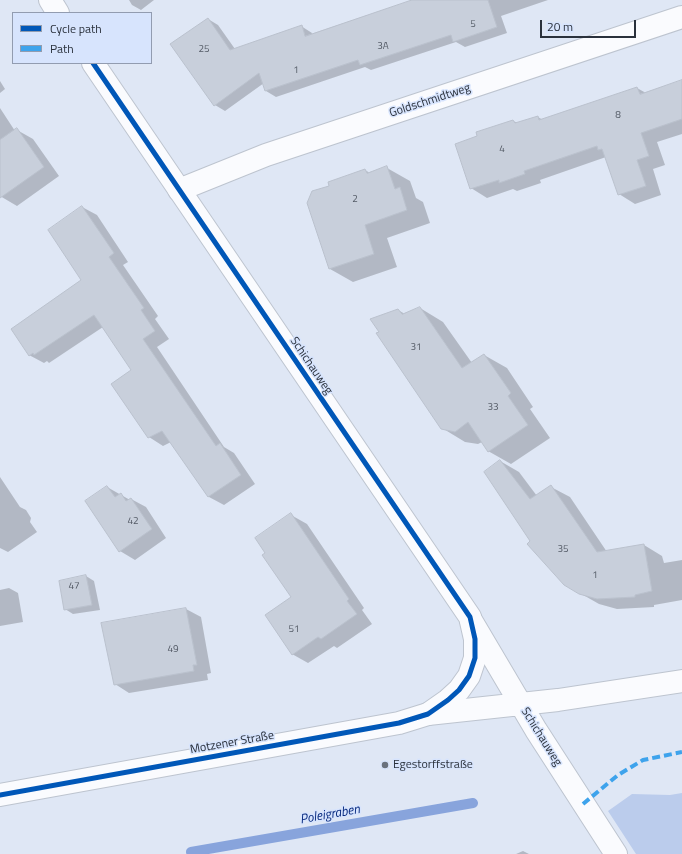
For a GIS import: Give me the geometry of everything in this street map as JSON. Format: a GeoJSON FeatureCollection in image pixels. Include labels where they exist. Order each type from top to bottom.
{"type":"FeatureCollection","features":[{"type":"Feature","properties":{"kind":"street"},"geometry":{"type":"LineString","coordinates":[[50,0],[57,12]]}},
{"type":"Feature","properties":{"kind":"street","name":"Goldschmidtweg"},"geometry":{"type":"LineString","coordinates":[[179,190],[266,156],[682,17]]}},
{"type":"Feature","properties":{"kind":"street","name":"Schichauweg"},"geometry":{"type":"LineString","coordinates":[[93,64],[470,617],[536,730],[616,854]]}},
{"type":"Feature","properties":{"kind":"street","name":"Schichauweg"},"geometry":{"type":"LineString","coordinates":[[459,690],[469,676],[475,658],[475,639],[470,617]]}},
{"type":"Feature","properties":{"kind":"street"},"geometry":{"type":"LineString","coordinates":[[428,714],[558,700],[682,681]]}},
{"type":"Feature","properties":{"kind":"street","name":"Motzener Straße"},"geometry":{"type":"LineString","coordinates":[[0,795],[399,723],[428,714],[459,690]]}},
{"type":"Feature","properties":{"kind":"shaded area"},"geometry":{"type":"Polygon","coordinates":[[[682,793],[682,854],[636,854],[608,811],[632,794],[670,795],[682,793]]]}},
{"type":"Feature","properties":{"kind":"building"},"geometry":{"type":"Polygon","coordinates":[[[412,0],[488,0],[497,27],[453,42],[451,35],[360,65],[358,60],[265,91],[259,73],[214,106],[170,44],[208,18],[230,50],[302,25],[305,36],[412,0]]]}},
{"type":"Feature","properties":{"kind":"building"},"geometry":{"type":"Polygon","coordinates":[[[682,80],[682,119],[641,133],[649,156],[637,160],[646,186],[618,195],[602,149],[598,150],[597,146],[524,171],[525,174],[499,183],[499,180],[470,189],[455,144],[477,136],[476,132],[513,120],[515,123],[538,116],[539,120],[637,87],[640,94],[682,80]]]}},
{"type":"Feature","properties":{"kind":"building"},"geometry":{"type":"Polygon","coordinates":[[[17,128],[44,167],[0,198],[0,140],[17,128]]]}},
{"type":"Feature","properties":{"kind":"building"},"geometry":{"type":"Polygon","coordinates":[[[387,166],[395,189],[400,187],[407,210],[365,225],[374,254],[329,269],[307,203],[312,191],[329,186],[328,182],[365,169],[367,173],[387,166]]]}},
{"type":"Feature","properties":{"kind":"building"},"geometry":{"type":"Polygon","coordinates":[[[82,206],[114,253],[109,257],[144,308],[141,310],[155,331],[143,339],[216,446],[220,443],[241,475],[208,497],[162,431],[148,438],[111,384],[131,370],[94,315],[34,355],[33,353],[29,356],[11,329],[81,280],[48,230],[82,206]]]}},
{"type":"Feature","properties":{"kind":"building"},"geometry":{"type":"Polygon","coordinates":[[[420,307],[462,368],[484,354],[511,393],[508,396],[528,425],[488,452],[468,422],[455,432],[441,429],[376,333],[379,332],[370,319],[398,309],[402,314],[420,307]]]}},
{"type":"Feature","properties":{"kind":"building"},"geometry":{"type":"Polygon","coordinates":[[[500,460],[530,499],[551,485],[597,552],[644,544],[652,591],[635,595],[635,597],[597,599],[579,594],[564,585],[527,544],[530,541],[484,472],[500,460]]]}},
{"type":"Feature","properties":{"kind":"building"},"geometry":{"type":"Polygon","coordinates":[[[107,486],[115,497],[121,493],[126,501],[131,498],[152,529],[119,552],[85,501],[107,486]]]}},
{"type":"Feature","properties":{"kind":"building"},"geometry":{"type":"Polygon","coordinates":[[[291,513],[349,599],[347,601],[357,614],[321,639],[318,637],[292,655],[265,615],[291,597],[262,555],[265,553],[255,538],[291,513]]]}},
{"type":"Feature","properties":{"kind":"building"},"geometry":{"type":"Polygon","coordinates":[[[86,575],[92,605],[64,610],[59,581],[86,575]]]}},
{"type":"Feature","properties":{"kind":"building"},"geometry":{"type":"Polygon","coordinates":[[[186,608],[197,665],[193,665],[194,671],[114,685],[101,623],[186,608]]]}},
{"type":"Feature","properties":{"kind":"waterway","name":"Poleigraben"},"geometry":{"type":"LineString","coordinates":[[191,852],[473,803]]}},
{"type":"Feature","properties":{"kind":"marked path"},"geometry":{"type":"LineString","coordinates":[[583,804],[618,775],[643,760],[682,752]]}},
{"type":"Feature","properties":{"kind":"cycle path"},"geometry":{"type":"LineString","coordinates":[[0,795],[399,723],[428,714],[448,700],[459,690],[469,676],[475,658],[475,639],[470,617],[94,64]]}},
{"type":"Feature","properties":{"kind":"place","name":"Egestorffstraße"},"geometry":{"type":"Point","coordinates":[385,765]}}]}
